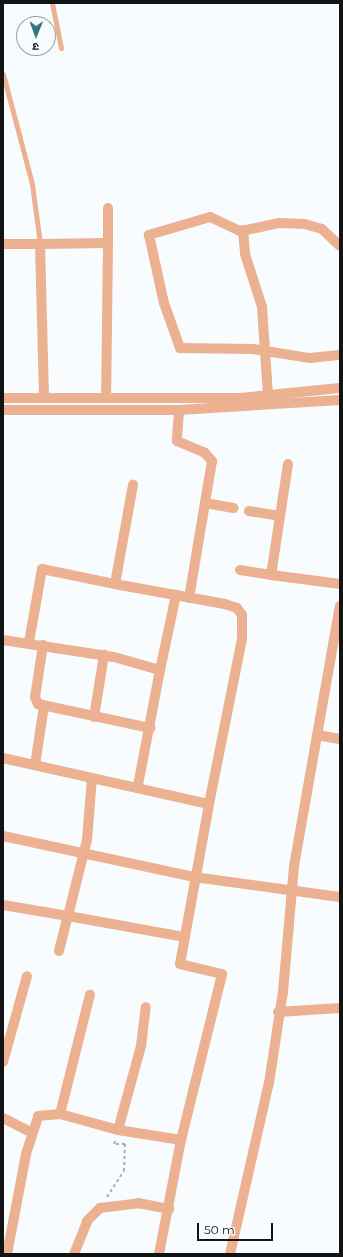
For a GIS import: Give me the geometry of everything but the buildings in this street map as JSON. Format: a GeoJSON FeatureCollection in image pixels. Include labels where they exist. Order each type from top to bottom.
{"type":"FeatureCollection","features":[{"type":"Feature","properties":{"kind":"street"},"geometry":{"type":"LineString","coordinates":[[106,397],[108,208]]}},
{"type":"Feature","properties":{"kind":"street"},"geometry":{"type":"LineString","coordinates":[[340,246],[322,229],[305,224],[279,223],[243,230],[210,217],[149,235],[164,303],[180,348],[265,352],[310,358],[340,356]]}},
{"type":"Feature","properties":{"kind":"street"},"geometry":{"type":"LineString","coordinates":[[243,230],[245,254],[262,308],[268,395]]}},
{"type":"Feature","properties":{"kind":"street"},"geometry":{"type":"LineString","coordinates":[[3,244],[108,243]]}},
{"type":"Feature","properties":{"kind":"street"},"geometry":{"type":"LineString","coordinates":[[40,244],[44,397]]}},
{"type":"Feature","properties":{"kind":"street"},"geometry":{"type":"LineString","coordinates":[[3,398],[268,395],[340,388]]}},
{"type":"Feature","properties":{"kind":"street"},"geometry":{"type":"LineString","coordinates":[[3,410],[179,410],[340,400]]}},
{"type":"Feature","properties":{"kind":"street"},"geometry":{"type":"LineString","coordinates":[[179,410],[177,441],[205,453],[212,461],[189,598]]}},
{"type":"Feature","properties":{"kind":"street"},"geometry":{"type":"LineString","coordinates":[[271,575],[288,464]]}},
{"type":"Feature","properties":{"kind":"street"},"geometry":{"type":"LineString","coordinates":[[114,584],[133,485]]}},
{"type":"Feature","properties":{"kind":"street"},"geometry":{"type":"LineString","coordinates":[[205,503],[234,508]]}},
{"type":"Feature","properties":{"kind":"street"},"geometry":{"type":"LineString","coordinates":[[249,511],[279,516]]}},
{"type":"Feature","properties":{"kind":"street"},"geometry":{"type":"LineString","coordinates":[[29,642],[42,569],[237,608],[244,624],[194,877],[180,964],[222,974],[181,1140],[169,1209],[159,1254]]}},
{"type":"Feature","properties":{"kind":"street"},"geometry":{"type":"LineString","coordinates":[[240,570],[340,584]]}},
{"type":"Feature","properties":{"kind":"street"},"geometry":{"type":"LineString","coordinates":[[138,785],[176,595]]}},
{"type":"Feature","properties":{"kind":"street"},"geometry":{"type":"LineString","coordinates":[[230,1254],[255,1159],[278,1012],[283,992],[290,891],[316,735],[340,606]]}},
{"type":"Feature","properties":{"kind":"street"},"geometry":{"type":"LineString","coordinates":[[3,640],[29,642],[104,655],[160,670]]}},
{"type":"Feature","properties":{"kind":"street"},"geometry":{"type":"LineString","coordinates":[[43,645],[35,697],[38,704],[150,728]]}},
{"type":"Feature","properties":{"kind":"street"},"geometry":{"type":"LineString","coordinates":[[94,717],[104,655]]}},
{"type":"Feature","properties":{"kind":"street"},"geometry":{"type":"LineString","coordinates":[[35,765],[44,706]]}},
{"type":"Feature","properties":{"kind":"street"},"geometry":{"type":"LineString","coordinates":[[316,735],[340,739]]}},
{"type":"Feature","properties":{"kind":"street"},"geometry":{"type":"LineString","coordinates":[[3,758],[92,778],[138,785],[208,804]]}},
{"type":"Feature","properties":{"kind":"street"},"geometry":{"type":"LineString","coordinates":[[59,951],[84,854],[93,801],[92,778]]}},
{"type":"Feature","properties":{"kind":"street"},"geometry":{"type":"LineString","coordinates":[[3,836],[194,877],[340,897]]}},
{"type":"Feature","properties":{"kind":"street"},"geometry":{"type":"LineString","coordinates":[[3,905],[184,937]]}},
{"type":"Feature","properties":{"kind":"street"},"geometry":{"type":"LineString","coordinates":[[3,1062],[27,976]]}},
{"type":"Feature","properties":{"kind":"street"},"geometry":{"type":"LineString","coordinates":[[60,1114],[90,995]]}},
{"type":"Feature","properties":{"kind":"street"},"geometry":{"type":"LineString","coordinates":[[118,1130],[141,1046],[146,1007]]}},
{"type":"Feature","properties":{"kind":"street"},"geometry":{"type":"LineString","coordinates":[[278,1012],[340,1008]]}},
{"type":"Feature","properties":{"kind":"street"},"geometry":{"type":"LineString","coordinates":[[7,1254],[8,1224],[31,1132],[38,1116],[60,1114],[118,1130],[181,1140]]}},
{"type":"Feature","properties":{"kind":"street"},"geometry":{"type":"LineString","coordinates":[[3,1118],[31,1132]]}},
{"type":"Feature","properties":{"kind":"street"},"geometry":{"type":"LineString","coordinates":[[74,1254],[87,1221],[100,1208],[138,1203],[169,1209]]}},
{"type":"Feature","properties":{"kind":"lane"},"geometry":{"type":"LineString","coordinates":[[52,3],[61,48]]}},
{"type":"Feature","properties":{"kind":"lane"},"geometry":{"type":"LineString","coordinates":[[3,74],[32,184],[40,244]]}},
{"type":"Feature","properties":{"kind":"path"},"geometry":{"type":"LineString","coordinates":[[100,1208],[124,1171],[126,1144],[114,1144],[118,1130]]}}]}
